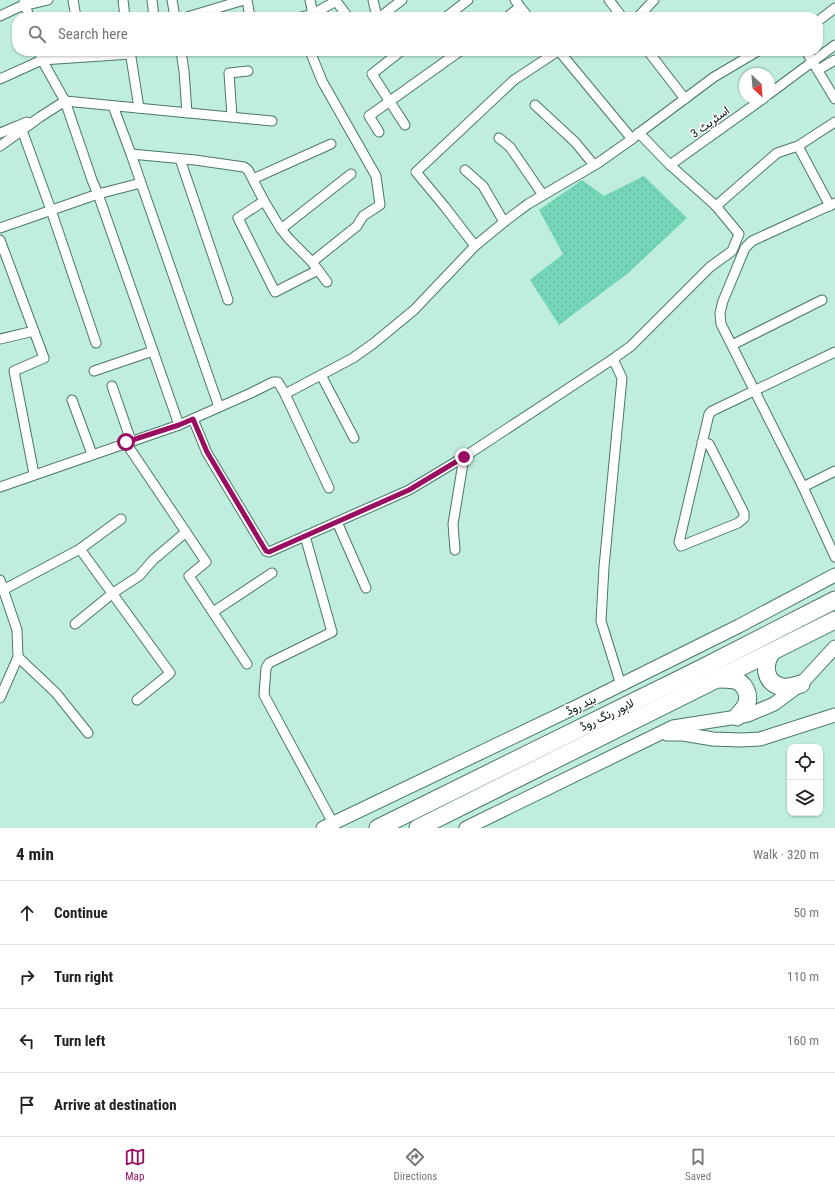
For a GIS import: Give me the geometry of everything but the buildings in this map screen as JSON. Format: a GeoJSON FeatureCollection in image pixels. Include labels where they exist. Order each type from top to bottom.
{"type":"FeatureCollection","features":[{"type":"Feature","properties":{"kind":"highway","name":"لاہور رنگ روڈ"},"geometry":{"type":"LineString","coordinates":[[378,828],[835,600]]}},
{"type":"Feature","properties":{"kind":"highway","name":"لاہور رنگ روڈ"},"geometry":{"type":"LineString","coordinates":[[418,828],[835,620]]}},
{"type":"Feature","properties":{"kind":"highway"},"geometry":{"type":"LineString","coordinates":[[772,652],[767,658],[766,665],[766,673],[770,680],[776,685],[783,687],[791,687],[800,684]]}},
{"type":"Feature","properties":{"kind":"highway"},"geometry":{"type":"LineString","coordinates":[[718,679],[734,680],[739,682],[746,690],[748,697],[747,703],[737,717]]}},
{"type":"Feature","properties":{"kind":"main road","name":"بند روڈ"},"geometry":{"type":"LineString","coordinates":[[328,826],[739,626],[835,575]]}},
{"type":"Feature","properties":{"kind":"main road"},"geometry":{"type":"LineString","coordinates":[[466,828],[673,727],[748,715],[774,704],[800,684],[835,648]]}},
{"type":"Feature","properties":{"kind":"main road"},"geometry":{"type":"LineString","coordinates":[[657,734],[683,734],[713,739],[760,739],[835,715]]}},
{"type":"Feature","properties":{"kind":"street"},"geometry":{"type":"LineString","coordinates":[[0,16],[25,3],[48,0]]}},
{"type":"Feature","properties":{"kind":"street"},"geometry":{"type":"LineString","coordinates":[[73,0],[75,12]]}},
{"type":"Feature","properties":{"kind":"street"},"geometry":{"type":"LineString","coordinates":[[122,0],[124,12]]}},
{"type":"Feature","properties":{"kind":"street"},"geometry":{"type":"LineString","coordinates":[[152,0],[153,12]]}},
{"type":"Feature","properties":{"kind":"street"},"geometry":{"type":"LineString","coordinates":[[172,0],[174,12]]}},
{"type":"Feature","properties":{"kind":"street"},"geometry":{"type":"LineString","coordinates":[[204,12],[245,0],[249,12]]}},
{"type":"Feature","properties":{"kind":"street"},"geometry":{"type":"LineString","coordinates":[[310,0],[313,12]]}},
{"type":"Feature","properties":{"kind":"street"},"geometry":{"type":"LineString","coordinates":[[373,0],[377,12]]}},
{"type":"Feature","properties":{"kind":"street"},"geometry":{"type":"LineString","coordinates":[[385,12],[402,0]]}},
{"type":"Feature","properties":{"kind":"street"},"geometry":{"type":"LineString","coordinates":[[452,12],[468,0]]}},
{"type":"Feature","properties":{"kind":"street"},"geometry":{"type":"LineString","coordinates":[[609,0],[618,12]]}},
{"type":"Feature","properties":{"kind":"street"},"geometry":{"type":"LineString","coordinates":[[643,12],[654,0]]}},
{"type":"Feature","properties":{"kind":"street"},"geometry":{"type":"LineString","coordinates":[[317,12],[336,1],[344,12]]}},
{"type":"Feature","properties":{"kind":"street"},"geometry":{"type":"LineString","coordinates":[[511,12],[517,4],[524,12]]}},
{"type":"Feature","properties":{"kind":"street"},"geometry":{"type":"LineString","coordinates":[[823,17],[835,8]]}},
{"type":"Feature","properties":{"kind":"street"},"geometry":{"type":"LineString","coordinates":[[816,66],[835,45]]}},
{"type":"Feature","properties":{"kind":"street"},"geometry":{"type":"LineString","coordinates":[[0,79],[39,56]]}},
{"type":"Feature","properties":{"kind":"street"},"geometry":{"type":"LineString","coordinates":[[42,56],[65,101],[179,425]]}},
{"type":"Feature","properties":{"kind":"street"},"geometry":{"type":"LineString","coordinates":[[132,56],[139,108]]}},
{"type":"Feature","properties":{"kind":"street"},"geometry":{"type":"LineString","coordinates":[[182,56],[187,113]]}},
{"type":"Feature","properties":{"kind":"street"},"geometry":{"type":"LineString","coordinates":[[312,56],[322,81],[376,176],[380,206],[364,216],[357,226],[312,262]]}},
{"type":"Feature","properties":{"kind":"street"},"geometry":{"type":"LineString","coordinates":[[395,56],[372,74],[405,125]]}},
{"type":"Feature","properties":{"kind":"street"},"geometry":{"type":"LineString","coordinates":[[379,132],[369,116],[453,56]]}},
{"type":"Feature","properties":{"kind":"street"},"geometry":{"type":"LineString","coordinates":[[475,246],[416,172],[514,80],[551,56]]}},
{"type":"Feature","properties":{"kind":"street"},"geometry":{"type":"LineString","coordinates":[[563,56],[632,139]]}},
{"type":"Feature","properties":{"kind":"street"},"geometry":{"type":"LineString","coordinates":[[652,56],[685,99]]}},
{"type":"Feature","properties":{"kind":"street"},"geometry":{"type":"LineString","coordinates":[[286,394],[353,358],[374,343],[414,310],[475,246],[528,204],[594,165],[632,139],[714,77],[750,56]]}},
{"type":"Feature","properties":{"kind":"street"},"geometry":{"type":"LineString","coordinates":[[809,56],[835,99]]}},
{"type":"Feature","properties":{"kind":"street"},"geometry":{"type":"LineString","coordinates":[[775,90],[816,66],[835,60]]}},
{"type":"Feature","properties":{"kind":"street"},"geometry":{"type":"LineString","coordinates":[[232,117],[228,73],[248,71]]}},
{"type":"Feature","properties":{"kind":"street"},"geometry":{"type":"LineString","coordinates":[[0,146],[65,101],[272,121]]}},
{"type":"Feature","properties":{"kind":"street","name":"اسٹریٹ 3"},"geometry":{"type":"LineString","coordinates":[[670,165],[756,104]]}},
{"type":"Feature","properties":{"kind":"street"},"geometry":{"type":"LineString","coordinates":[[535,105],[575,142],[594,165]]}},
{"type":"Feature","properties":{"kind":"street"},"geometry":{"type":"LineString","coordinates":[[113,106],[219,407]]}},
{"type":"Feature","properties":{"kind":"street"},"geometry":{"type":"LineString","coordinates":[[0,133],[40,117]]}},
{"type":"Feature","properties":{"kind":"street"},"geometry":{"type":"LineString","coordinates":[[716,206],[777,153],[798,146],[834,125]]}},
{"type":"Feature","properties":{"kind":"street"},"geometry":{"type":"LineString","coordinates":[[22,130],[96,343]]}},
{"type":"Feature","properties":{"kind":"street"},"geometry":{"type":"LineString","coordinates":[[193,419],[207,452],[266,551],[269,552],[409,490],[464,457],[631,346],[710,267],[732,251],[739,234],[716,206],[670,165],[639,133]]}},
{"type":"Feature","properties":{"kind":"street"},"geometry":{"type":"LineString","coordinates":[[499,138],[510,147],[543,195]]}},
{"type":"Feature","properties":{"kind":"street"},"geometry":{"type":"LineString","coordinates":[[253,179],[331,144]]}},
{"type":"Feature","properties":{"kind":"street"},"geometry":{"type":"LineString","coordinates":[[798,146],[832,204],[752,241],[745,248],[723,301],[720,313],[721,324],[803,486],[835,557]]}},
{"type":"Feature","properties":{"kind":"street"},"geometry":{"type":"LineString","coordinates":[[130,154],[244,167],[248,170],[281,229],[312,262],[327,282]]}},
{"type":"Feature","properties":{"kind":"street"},"geometry":{"type":"LineString","coordinates":[[180,159],[228,300]]}},
{"type":"Feature","properties":{"kind":"street"},"geometry":{"type":"LineString","coordinates":[[465,170],[482,186],[504,222]]}},
{"type":"Feature","properties":{"kind":"street"},"geometry":{"type":"LineString","coordinates":[[281,229],[351,174]]}},
{"type":"Feature","properties":{"kind":"street"},"geometry":{"type":"LineString","coordinates":[[0,228],[98,194],[141,183]]}},
{"type":"Feature","properties":{"kind":"street"},"geometry":{"type":"LineString","coordinates":[[264,201],[238,218],[275,292],[318,270]]}},
{"type":"Feature","properties":{"kind":"street"},"geometry":{"type":"LineString","coordinates":[[0,240],[44,358],[14,371],[34,474]]}},
{"type":"Feature","properties":{"kind":"street"},"geometry":{"type":"LineString","coordinates":[[732,345],[822,300]]}},
{"type":"Feature","properties":{"kind":"street"},"geometry":{"type":"LineString","coordinates":[[0,339],[34,331]]}},
{"type":"Feature","properties":{"kind":"street"},"geometry":{"type":"LineString","coordinates":[[94,371],[153,351]]}},
{"type":"Feature","properties":{"kind":"street"},"geometry":{"type":"LineString","coordinates":[[702,442],[709,444],[744,513],[744,518],[738,523],[681,546],[679,542],[702,442],[709,414],[712,411],[754,390],[835,352]]}},
{"type":"Feature","properties":{"kind":"street"},"geometry":{"type":"LineString","coordinates":[[613,359],[622,378],[600,621],[621,684]]}},
{"type":"Feature","properties":{"kind":"street"},"geometry":{"type":"LineString","coordinates":[[321,375],[354,438]]}},
{"type":"Feature","properties":{"kind":"street"},"geometry":{"type":"LineString","coordinates":[[0,487],[179,425],[275,381],[278,382],[286,394],[329,488]]}},
{"type":"Feature","properties":{"kind":"street"},"geometry":{"type":"LineString","coordinates":[[112,386],[129,442],[206,562],[189,576],[247,664]]}},
{"type":"Feature","properties":{"kind":"street"},"geometry":{"type":"LineString","coordinates":[[72,400],[92,454]]}},
{"type":"Feature","properties":{"kind":"street"},"geometry":{"type":"LineString","coordinates":[[455,550],[453,524],[464,457]]}},
{"type":"Feature","properties":{"kind":"street"},"geometry":{"type":"LineString","coordinates":[[803,486],[835,470]]}},
{"type":"Feature","properties":{"kind":"street"},"geometry":{"type":"LineString","coordinates":[[3,590],[80,549],[122,519]]}},
{"type":"Feature","properties":{"kind":"street"},"geometry":{"type":"LineString","coordinates":[[337,522],[366,588]]}},
{"type":"Feature","properties":{"kind":"street"},"geometry":{"type":"LineString","coordinates":[[75,624],[113,593],[139,576],[153,560],[186,532]]}},
{"type":"Feature","properties":{"kind":"street"},"geometry":{"type":"LineString","coordinates":[[306,536],[332,632],[269,663],[266,668],[264,695],[328,826]]}},
{"type":"Feature","properties":{"kind":"street"},"geometry":{"type":"LineString","coordinates":[[80,549],[170,673],[137,700]]}},
{"type":"Feature","properties":{"kind":"street"},"geometry":{"type":"LineString","coordinates":[[213,612],[272,573]]}},
{"type":"Feature","properties":{"kind":"street"},"geometry":{"type":"LineString","coordinates":[[0,580],[17,630],[18,657],[0,698]]}},
{"type":"Feature","properties":{"kind":"street"},"geometry":{"type":"LineString","coordinates":[[18,657],[56,693],[88,733]]}},
{"type":"Feature","properties":{"kind":"green space"},"geometry":{"type":"Polygon","coordinates":[[[644,176],[687,218],[627,274],[559,325],[530,280],[563,254],[539,210],[582,180],[604,196],[644,176]]]}},
{"type":"Feature","properties":{"kind":"route"},"geometry":{"type":"LineString","coordinates":[[126,442],[193,419],[207,452],[266,551],[269,552],[409,490],[464,457]]}}]}
